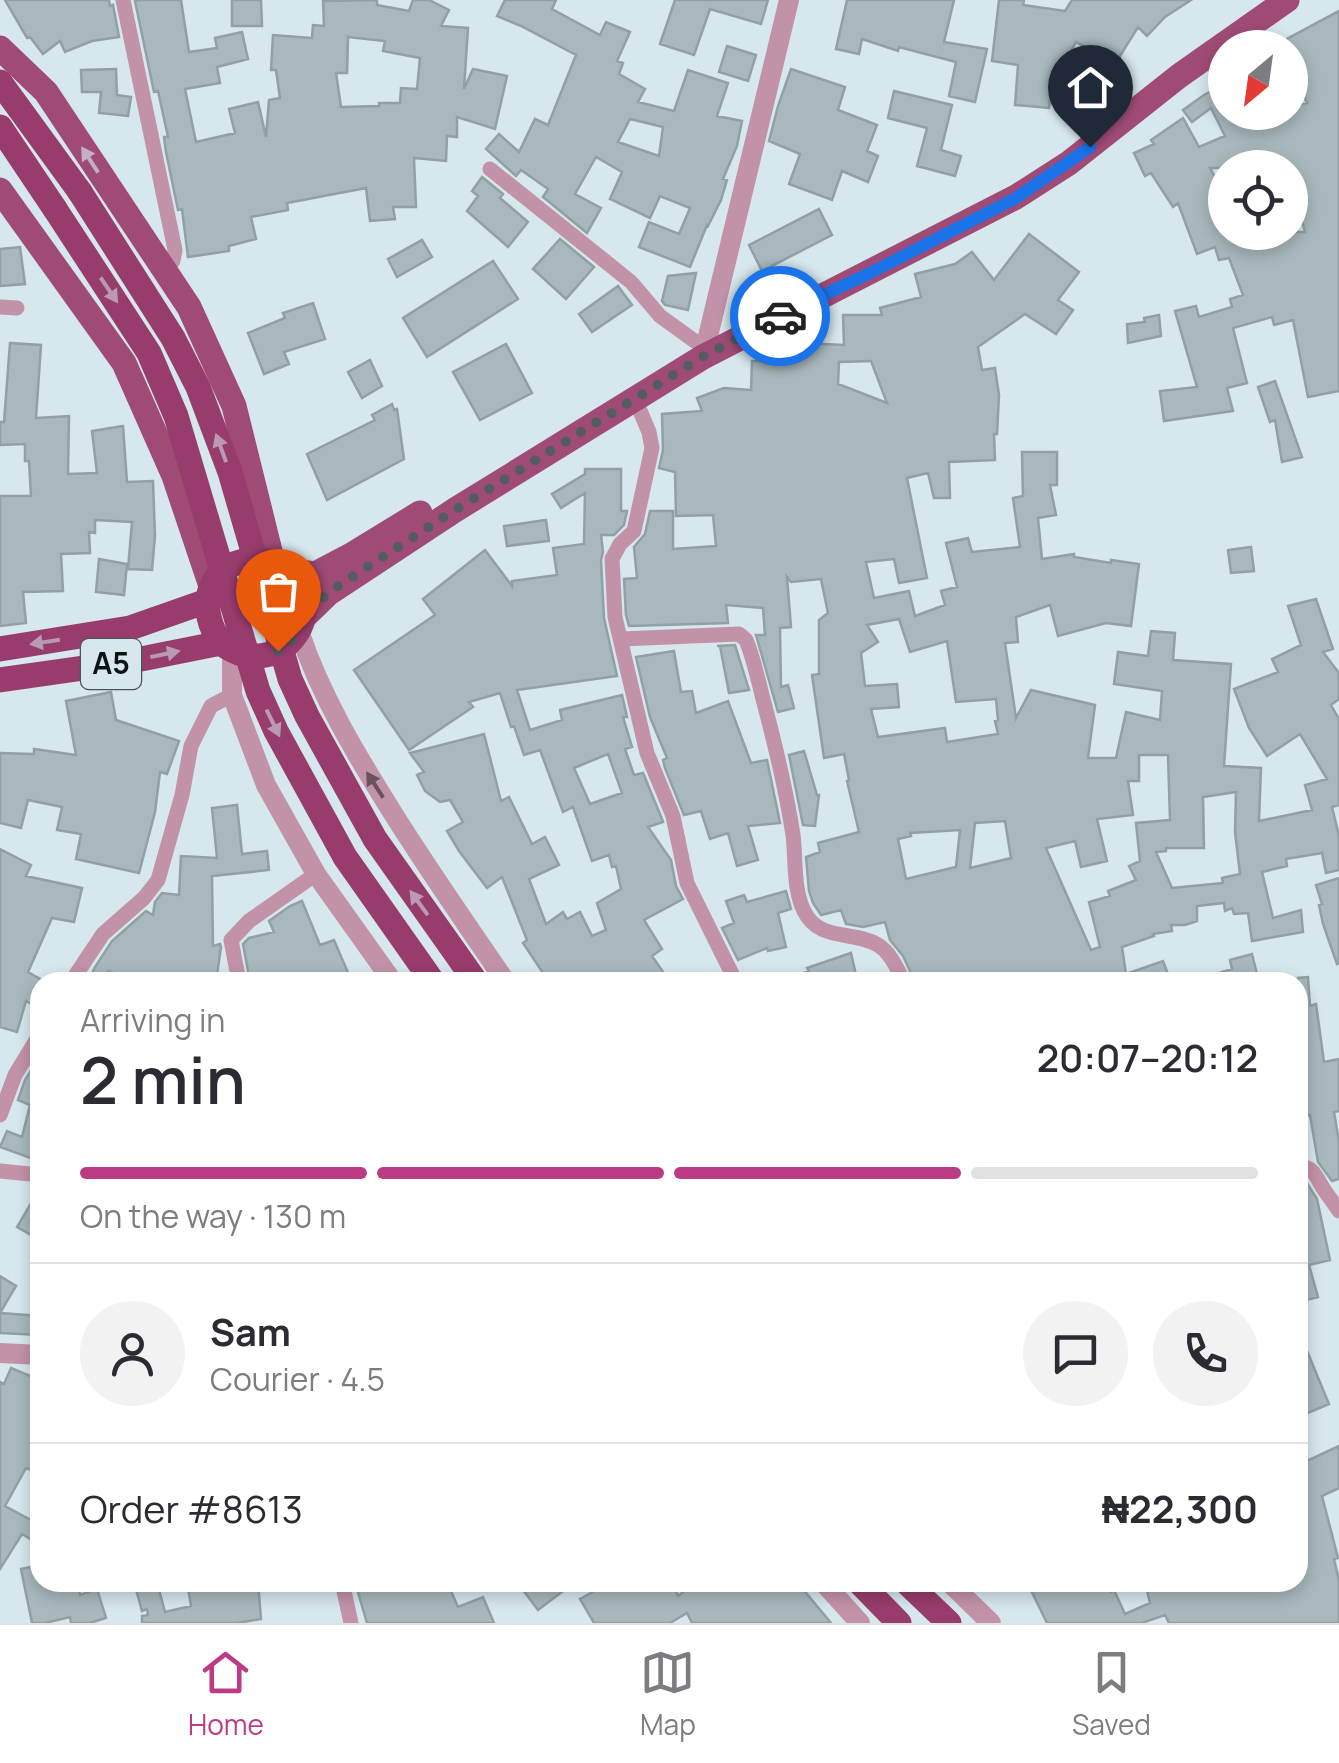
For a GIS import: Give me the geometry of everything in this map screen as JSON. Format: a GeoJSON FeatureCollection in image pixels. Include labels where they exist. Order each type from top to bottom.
{"type":"FeatureCollection","features":[{"type":"Feature","properties":{"kind":"highway"},"geometry":{"type":"LineString","coordinates":[[0,82],[80,192],[174,338],[198,386],[230,472],[290,679],[307,716],[374,839],[469,972]]}},
{"type":"Feature","properties":{"kind":"highway"},"geometry":{"type":"LineString","coordinates":[[0,127],[149,354],[176,416],[258,690],[276,731],[345,856],[427,972]]}},
{"type":"Feature","properties":{"kind":"highway"},"geometry":{"type":"LineString","coordinates":[[248,560],[278,566],[294,579],[304,604],[301,624],[291,642],[263,656],[247,656],[226,647],[212,630],[207,616],[209,593],[221,573],[248,560]]}},
{"type":"Feature","properties":{"kind":"highway","name":"A5"},"geometry":{"type":"LineString","coordinates":[[0,649],[130,628],[209,593]]}},
{"type":"Feature","properties":{"kind":"highway","name":"A5"},"geometry":{"type":"LineString","coordinates":[[0,680],[226,647]]}},
{"type":"Feature","properties":{"kind":"highway"},"geometry":{"type":"LineString","coordinates":[[869,1592],[899,1623]]}},
{"type":"Feature","properties":{"kind":"highway"},"geometry":{"type":"LineString","coordinates":[[916,1592],[949,1623]]}},
{"type":"Feature","properties":{"kind":"main road"},"geometry":{"type":"LineString","coordinates":[[0,48],[46,92],[189,307],[234,406],[278,566],[315,574],[703,344],[1016,184],[1258,0]]}},
{"type":"Feature","properties":{"kind":"main road"},"geometry":{"type":"LineString","coordinates":[[301,624],[329,592],[635,399],[703,344],[789,311],[1016,198],[1287,0]]}},
{"type":"Feature","properties":{"kind":"main road"},"geometry":{"type":"LineString","coordinates":[[0,190],[124,363],[174,476],[209,593]]}},
{"type":"Feature","properties":{"kind":"street"},"geometry":{"type":"LineString","coordinates":[[123,0],[175,250],[165,271]]}},
{"type":"Feature","properties":{"kind":"street"},"geometry":{"type":"LineString","coordinates":[[490,169],[630,282],[660,316],[703,344],[789,0]]}},
{"type":"Feature","properties":{"kind":"street"},"geometry":{"type":"LineString","coordinates":[[0,307],[17,308]]}},
{"type":"Feature","properties":{"kind":"street"},"geometry":{"type":"LineString","coordinates":[[635,399],[652,448],[634,531],[612,559],[615,617],[647,754],[673,816],[686,883],[731,972]]}},
{"type":"Feature","properties":{"kind":"street"},"geometry":{"type":"LineString","coordinates":[[301,624],[308,660],[347,741],[499,972]]}},
{"type":"Feature","properties":{"kind":"street"},"geometry":{"type":"LineString","coordinates":[[620,640],[739,634],[746,640],[783,774],[799,900],[804,913],[812,924],[826,932],[882,947],[899,972]]}},
{"type":"Feature","properties":{"kind":"street"},"geometry":{"type":"LineString","coordinates":[[226,647],[232,695],[266,785],[316,874],[387,972]]}},
{"type":"Feature","properties":{"kind":"street"},"geometry":{"type":"LineString","coordinates":[[78,972],[103,934],[144,898],[158,880],[192,746],[211,706],[232,695]]}},
{"type":"Feature","properties":{"kind":"street"},"geometry":{"type":"LineString","coordinates":[[237,972],[231,940],[249,921],[316,874]]}},
{"type":"Feature","properties":{"kind":"street"},"geometry":{"type":"LineString","coordinates":[[0,1115],[15,1075],[30,1050]]}},
{"type":"Feature","properties":{"kind":"street"},"geometry":{"type":"LineString","coordinates":[[1308,1168],[1316,1173],[1339,1211]]}},
{"type":"Feature","properties":{"kind":"street"},"geometry":{"type":"LineString","coordinates":[[0,1171],[30,1175]]}},
{"type":"Feature","properties":{"kind":"street"},"geometry":{"type":"LineString","coordinates":[[0,1353],[30,1354]]}},
{"type":"Feature","properties":{"kind":"street"},"geometry":{"type":"LineString","coordinates":[[344,1592],[351,1623]]}},
{"type":"Feature","properties":{"kind":"street"},"geometry":{"type":"LineString","coordinates":[[832,1592],[860,1623]]}},
{"type":"Feature","properties":{"kind":"street"},"geometry":{"type":"LineString","coordinates":[[959,1592],[991,1623]]}},
{"type":"Feature","properties":{"kind":"building"},"geometry":{"type":"Polygon","coordinates":[[[5,0],[109,0],[119,37],[92,41],[65,52],[60,41],[43,54],[27,38],[5,0]]]}},
{"type":"Feature","properties":{"kind":"building"},"geometry":{"type":"Polygon","coordinates":[[[181,0],[189,52],[217,48],[215,38],[242,32],[248,59],[217,67],[220,83],[185,89],[196,142],[235,133],[229,109],[258,102],[266,137],[269,100],[280,98],[276,70],[271,70],[273,35],[312,38],[313,25],[324,26],[323,1],[377,0],[377,5],[409,11],[413,0],[429,0],[449,10],[441,26],[468,28],[464,89],[473,69],[507,76],[495,129],[457,117],[457,137],[447,136],[446,161],[414,158],[416,207],[393,207],[395,219],[370,221],[366,188],[287,203],[288,210],[251,217],[256,239],[229,246],[229,251],[188,257],[182,209],[178,210],[166,152],[164,137],[168,137],[135,1],[181,0]],[[348,37],[347,73],[336,73],[341,107],[400,103],[401,88],[417,89],[420,58],[383,51],[385,41],[348,37]]]}},
{"type":"Feature","properties":{"kind":"building"},"geometry":{"type":"Polygon","coordinates":[[[232,0],[261,0],[262,26],[232,26],[232,0]]]}},
{"type":"Feature","properties":{"kind":"building"},"geometry":{"type":"Polygon","coordinates":[[[505,0],[556,0],[552,9],[600,35],[606,22],[630,32],[617,61],[623,63],[619,74],[645,89],[638,102],[674,111],[688,70],[728,83],[717,116],[742,121],[737,146],[723,179],[727,180],[721,200],[690,267],[639,247],[649,222],[679,234],[690,208],[660,196],[650,218],[610,199],[622,172],[596,157],[575,194],[601,208],[587,233],[543,197],[548,189],[521,170],[516,176],[486,149],[499,134],[519,152],[535,119],[548,125],[576,55],[497,16],[505,0]],[[630,119],[618,142],[659,156],[663,127],[630,119]]]}},
{"type":"Feature","properties":{"kind":"building"},"geometry":{"type":"Polygon","coordinates":[[[675,0],[768,0],[761,24],[710,9],[694,55],[660,44],[675,0]]]}},
{"type":"Feature","properties":{"kind":"building"},"geometry":{"type":"Polygon","coordinates":[[[847,0],[954,0],[944,42],[987,49],[975,102],[949,96],[956,62],[899,47],[898,51],[862,39],[859,54],[836,49],[847,0]]]}},
{"type":"Feature","properties":{"kind":"building"},"geometry":{"type":"Polygon","coordinates":[[[999,0],[1024,0],[1023,5],[1065,11],[1072,0],[1191,0],[1165,17],[1147,36],[1138,27],[1115,64],[1076,42],[1060,70],[1057,92],[1051,91],[1049,108],[1015,105],[1018,65],[992,61],[999,0]]]}},
{"type":"Feature","properties":{"kind":"building"},"geometry":{"type":"Polygon","coordinates":[[[1339,11],[1339,391],[1308,397],[1293,320],[1274,325],[1272,317],[1233,328],[1247,383],[1227,388],[1233,411],[1164,421],[1160,391],[1197,387],[1175,311],[1196,306],[1199,317],[1232,307],[1230,299],[1243,295],[1229,258],[1219,260],[1216,250],[1308,250],[1308,150],[1208,150],[1208,250],[1197,254],[1178,203],[1173,207],[1151,173],[1145,176],[1134,153],[1154,144],[1151,140],[1183,118],[1199,147],[1225,136],[1222,130],[1308,130],[1308,30],[1304,30],[1339,11]]]}},
{"type":"Feature","properties":{"kind":"building"},"geometry":{"type":"Polygon","coordinates":[[[727,46],[756,55],[748,81],[719,72],[727,46]]]}},
{"type":"Feature","properties":{"kind":"building"},"geometry":{"type":"Polygon","coordinates":[[[116,69],[117,95],[131,97],[128,116],[99,113],[101,92],[82,92],[81,70],[116,69]]]}},
{"type":"Feature","properties":{"kind":"building"},"geometry":{"type":"Polygon","coordinates":[[[791,69],[845,87],[838,110],[877,125],[867,151],[878,156],[868,182],[842,171],[832,200],[789,184],[800,154],[769,141],[791,69]]]}},
{"type":"Feature","properties":{"kind":"building"},"geometry":{"type":"Polygon","coordinates":[[[894,91],[952,105],[941,150],[961,156],[955,176],[917,166],[927,128],[888,118],[894,91]]]}},
{"type":"Feature","properties":{"kind":"building"},"geometry":{"type":"Polygon","coordinates":[[[1208,93],[1208,110],[1192,122],[1183,110],[1208,93]]]}},
{"type":"Feature","properties":{"kind":"building"},"geometry":{"type":"Polygon","coordinates":[[[482,177],[528,222],[508,247],[467,211],[478,196],[472,191],[482,177]]]}},
{"type":"Feature","properties":{"kind":"building"},"geometry":{"type":"Polygon","coordinates":[[[819,209],[832,235],[762,271],[749,245],[819,209]]]}},
{"type":"Feature","properties":{"kind":"building"},"geometry":{"type":"Polygon","coordinates":[[[1029,234],[1079,272],[1058,300],[1073,310],[1056,334],[1025,314],[978,347],[982,370],[995,368],[999,395],[995,460],[949,462],[950,498],[934,498],[928,473],[907,478],[927,578],[899,583],[894,559],[866,562],[874,598],[909,591],[915,616],[945,605],[941,591],[957,587],[946,543],[968,538],[972,552],[1020,547],[1013,498],[1023,496],[1022,452],[1057,452],[1057,485],[1050,485],[1056,515],[1038,518],[1042,559],[1074,554],[1111,563],[1139,564],[1131,626],[1106,623],[1058,636],[1050,605],[1016,617],[1018,642],[1005,643],[1016,718],[1031,690],[1095,705],[1088,758],[1116,758],[1126,712],[1160,720],[1162,691],[1114,684],[1118,652],[1148,656],[1151,631],[1175,633],[1173,660],[1231,664],[1224,766],[1261,768],[1259,821],[1312,810],[1305,785],[1327,779],[1300,734],[1267,756],[1249,728],[1234,689],[1278,672],[1272,659],[1301,645],[1288,606],[1316,599],[1333,649],[1323,652],[1339,673],[1339,699],[1331,705],[1339,719],[1339,805],[1332,807],[1339,836],[1339,870],[1326,873],[1322,853],[1286,859],[1287,866],[1262,872],[1273,918],[1301,910],[1303,932],[1252,941],[1248,913],[1234,914],[1232,908],[1225,911],[1224,903],[1197,906],[1197,921],[1171,925],[1172,931],[1122,947],[1126,972],[910,972],[890,940],[885,922],[863,927],[846,924],[841,910],[821,915],[809,891],[806,857],[820,852],[818,843],[859,832],[844,754],[824,758],[812,675],[819,674],[819,620],[828,613],[821,579],[791,582],[787,577],[791,627],[780,628],[781,687],[788,685],[794,708],[778,712],[756,635],[765,635],[763,608],[726,605],[728,623],[629,626],[624,579],[637,578],[634,547],[645,534],[650,511],[673,511],[673,549],[716,546],[713,515],[676,516],[675,472],[659,468],[662,414],[702,411],[697,398],[724,388],[751,390],[752,361],[779,361],[779,351],[806,351],[806,343],[844,345],[843,315],[882,315],[880,308],[921,297],[915,274],[955,264],[972,252],[994,280],[1029,234]],[[871,361],[839,362],[838,384],[887,403],[871,361]],[[899,619],[867,625],[878,642],[861,653],[865,686],[897,684],[899,707],[871,709],[878,737],[945,728],[947,742],[998,734],[996,699],[956,702],[947,641],[910,652],[899,619]],[[1139,755],[1139,781],[1128,781],[1133,815],[1097,819],[1107,861],[1081,867],[1075,841],[1046,848],[1091,950],[1100,947],[1089,902],[1110,896],[1108,891],[1136,880],[1129,866],[1140,861],[1136,823],[1170,820],[1168,755],[1139,755]],[[1236,792],[1203,797],[1204,848],[1166,848],[1156,852],[1172,888],[1223,883],[1222,878],[1240,874],[1236,792]],[[1005,821],[975,823],[970,868],[1011,858],[1005,821]],[[960,830],[910,833],[911,836],[898,839],[906,879],[956,867],[960,830]]]}},
{"type":"Feature","properties":{"kind":"building"},"geometry":{"type":"Polygon","coordinates":[[[560,239],[594,267],[566,299],[533,269],[560,239]]]}},
{"type":"Feature","properties":{"kind":"building"},"geometry":{"type":"Polygon","coordinates":[[[422,240],[432,257],[397,277],[388,259],[422,240]]]}},
{"type":"Feature","properties":{"kind":"building"},"geometry":{"type":"Polygon","coordinates":[[[20,247],[25,284],[0,286],[0,249],[20,247]]]}},
{"type":"Feature","properties":{"kind":"building"},"geometry":{"type":"Polygon","coordinates":[[[493,261],[518,299],[427,357],[403,318],[493,261]]]}},
{"type":"Feature","properties":{"kind":"building"},"geometry":{"type":"Polygon","coordinates":[[[696,273],[688,310],[665,305],[662,301],[668,276],[696,273]]]}},
{"type":"Feature","properties":{"kind":"building"},"geometry":{"type":"Polygon","coordinates":[[[618,286],[632,305],[592,332],[579,314],[618,286]]]}},
{"type":"Feature","properties":{"kind":"building"},"geometry":{"type":"Polygon","coordinates":[[[313,303],[325,339],[284,352],[289,364],[264,374],[248,333],[285,318],[283,313],[313,303]]]}},
{"type":"Feature","properties":{"kind":"building"},"geometry":{"type":"Polygon","coordinates":[[[1159,315],[1161,336],[1128,343],[1127,324],[1159,315]]]}},
{"type":"Feature","properties":{"kind":"building"},"geometry":{"type":"Polygon","coordinates":[[[10,343],[41,345],[36,418],[69,416],[68,474],[97,473],[92,431],[123,426],[127,482],[153,481],[155,536],[152,570],[128,569],[132,522],[95,520],[95,533],[89,532],[90,553],[61,554],[63,591],[23,592],[26,623],[0,626],[0,496],[31,496],[25,444],[0,445],[10,343]]]}},
{"type":"Feature","properties":{"kind":"building"},"geometry":{"type":"Polygon","coordinates":[[[506,344],[532,393],[480,420],[453,372],[506,344]]]}},
{"type":"Feature","properties":{"kind":"building"},"geometry":{"type":"Polygon","coordinates":[[[370,360],[382,386],[362,398],[348,372],[370,360]]]}},
{"type":"Feature","properties":{"kind":"building"},"geometry":{"type":"Polygon","coordinates":[[[1275,381],[1302,457],[1282,462],[1275,420],[1270,422],[1258,387],[1275,381]]]}},
{"type":"Feature","properties":{"kind":"building"},"geometry":{"type":"Polygon","coordinates":[[[392,404],[397,409],[404,459],[327,500],[307,454],[375,420],[372,415],[392,404]]]}},
{"type":"Feature","properties":{"kind":"building"},"geometry":{"type":"Polygon","coordinates":[[[585,469],[621,469],[621,511],[627,511],[624,525],[614,535],[601,535],[604,618],[617,676],[517,690],[530,730],[562,720],[560,710],[622,695],[627,717],[623,717],[632,747],[625,749],[634,775],[643,773],[663,822],[648,827],[671,860],[683,899],[644,920],[662,949],[652,956],[663,972],[542,972],[523,943],[527,940],[502,877],[487,888],[447,831],[463,822],[450,800],[440,802],[425,791],[417,775],[424,772],[410,753],[484,734],[501,801],[509,797],[532,844],[545,837],[559,865],[529,879],[546,924],[563,912],[567,919],[580,912],[592,936],[606,930],[597,903],[621,889],[616,866],[612,867],[609,855],[592,861],[573,807],[563,812],[540,750],[524,755],[500,693],[469,702],[473,707],[409,750],[354,670],[435,615],[423,599],[485,550],[512,586],[512,581],[557,575],[553,548],[584,544],[585,493],[561,508],[552,494],[585,474],[585,469]],[[608,754],[574,768],[590,804],[622,793],[608,754]]]}},
{"type":"Feature","properties":{"kind":"building"},"geometry":{"type":"Polygon","coordinates":[[[546,520],[549,541],[507,546],[504,526],[546,520]]]}},
{"type":"Feature","properties":{"kind":"building"},"geometry":{"type":"Polygon","coordinates":[[[1251,547],[1254,571],[1231,573],[1228,550],[1251,547]]]}},
{"type":"Feature","properties":{"kind":"building"},"geometry":{"type":"Polygon","coordinates":[[[99,559],[127,564],[124,595],[96,592],[99,559]]]}},
{"type":"Feature","properties":{"kind":"building"},"geometry":{"type":"Polygon","coordinates":[[[735,645],[749,690],[729,693],[717,646],[735,645]]]}},
{"type":"Feature","properties":{"kind":"building"},"geometry":{"type":"Polygon","coordinates":[[[674,651],[681,692],[692,691],[696,713],[728,701],[751,763],[767,760],[780,823],[748,826],[758,860],[737,866],[728,833],[710,839],[701,811],[684,815],[665,768],[663,760],[667,758],[650,717],[636,657],[674,651]]]}},
{"type":"Feature","properties":{"kind":"building"},"geometry":{"type":"Polygon","coordinates":[[[111,692],[116,720],[179,741],[167,774],[160,772],[155,812],[139,873],[76,859],[81,834],[57,830],[62,807],[28,800],[21,828],[0,823],[0,753],[34,754],[34,749],[76,755],[66,701],[111,692]]]}},
{"type":"Feature","properties":{"kind":"building"},"geometry":{"type":"Polygon","coordinates":[[[804,751],[819,795],[815,826],[803,825],[789,755],[804,751]]]}},
{"type":"Feature","properties":{"kind":"building"},"geometry":{"type":"Polygon","coordinates":[[[237,805],[242,854],[267,851],[269,870],[212,876],[213,946],[221,947],[217,972],[93,972],[112,941],[146,911],[153,915],[155,902],[162,893],[179,895],[181,856],[217,858],[212,808],[237,805]]]}},
{"type":"Feature","properties":{"kind":"building"},"geometry":{"type":"Polygon","coordinates":[[[0,849],[31,865],[26,876],[82,888],[74,922],[52,918],[28,972],[30,1003],[26,1001],[17,1032],[0,1027],[0,849]]]}},
{"type":"Feature","properties":{"kind":"building"},"geometry":{"type":"Polygon","coordinates":[[[1339,878],[1337,964],[1323,924],[1316,885],[1339,878]]]}},
{"type":"Feature","properties":{"kind":"building"},"geometry":{"type":"Polygon","coordinates":[[[786,891],[791,909],[778,913],[786,947],[768,951],[767,948],[738,960],[722,928],[734,923],[726,901],[744,895],[747,902],[786,891]]]}},
{"type":"Feature","properties":{"kind":"building"},"geometry":{"type":"Polygon","coordinates":[[[302,901],[320,945],[334,940],[348,972],[248,972],[243,944],[249,938],[274,932],[269,921],[302,901]]]}},
{"type":"Feature","properties":{"kind":"building"},"geometry":{"type":"Polygon","coordinates":[[[851,953],[855,972],[806,972],[807,968],[851,953]]]}},
{"type":"Feature","properties":{"kind":"building"},"geometry":{"type":"Polygon","coordinates":[[[1252,954],[1256,972],[1222,972],[1232,969],[1230,960],[1252,954]]]}},
{"type":"Feature","properties":{"kind":"building"},"geometry":{"type":"Polygon","coordinates":[[[1163,961],[1167,972],[1132,972],[1163,961]]]}},
{"type":"Feature","properties":{"kind":"building"},"geometry":{"type":"Polygon","coordinates":[[[1308,977],[1310,1006],[1316,1004],[1324,1062],[1339,1059],[1339,1111],[1334,1112],[1339,1179],[1332,1181],[1318,1162],[1310,1115],[1308,977]]]}},
{"type":"Feature","properties":{"kind":"building"},"geometry":{"type":"Polygon","coordinates":[[[30,1072],[30,1105],[18,1100],[30,1072]]]}},
{"type":"Feature","properties":{"kind":"building"},"geometry":{"type":"Polygon","coordinates":[[[30,1105],[30,1158],[0,1147],[7,1131],[22,1137],[30,1105]]]}},
{"type":"Feature","properties":{"kind":"building"},"geometry":{"type":"Polygon","coordinates":[[[1308,1185],[1317,1199],[1330,1260],[1309,1265],[1318,1297],[1308,1300],[1308,1185]]]}},
{"type":"Feature","properties":{"kind":"building"},"geometry":{"type":"Polygon","coordinates":[[[30,1205],[30,1234],[17,1227],[30,1205]]]}},
{"type":"Feature","properties":{"kind":"building"},"geometry":{"type":"Polygon","coordinates":[[[0,1276],[16,1286],[0,1313],[0,1276]]]}},
{"type":"Feature","properties":{"kind":"building"},"geometry":{"type":"Polygon","coordinates":[[[0,1313],[30,1315],[30,1335],[0,1333],[0,1313]]]}},
{"type":"Feature","properties":{"kind":"building"},"geometry":{"type":"Polygon","coordinates":[[[1308,1353],[1329,1404],[1308,1413],[1308,1353]]]}},
{"type":"Feature","properties":{"kind":"building"},"geometry":{"type":"Polygon","coordinates":[[[11,1368],[30,1376],[30,1469],[26,1468],[5,1506],[30,1520],[30,1539],[22,1534],[0,1569],[0,1382],[4,1384],[11,1368]]]}},
{"type":"Feature","properties":{"kind":"building"},"geometry":{"type":"Polygon","coordinates":[[[1339,1446],[1339,1488],[1322,1496],[1338,1558],[1334,1559],[1339,1581],[1339,1623],[1169,1623],[1165,1615],[1142,1623],[1047,1623],[1032,1592],[1115,1592],[1125,1614],[1150,1603],[1147,1592],[1308,1592],[1308,1460],[1339,1446]]]}},
{"type":"Feature","properties":{"kind":"building"},"geometry":{"type":"Polygon","coordinates":[[[30,1567],[30,1592],[98,1592],[106,1618],[90,1623],[71,1623],[70,1617],[32,1623],[21,1569],[30,1567]]]}},
{"type":"Feature","properties":{"kind":"building"},"geometry":{"type":"Polygon","coordinates":[[[137,1592],[160,1592],[165,1612],[191,1606],[189,1592],[259,1592],[261,1619],[237,1623],[142,1623],[142,1616],[148,1615],[147,1609],[142,1611],[137,1592]]]}},
{"type":"Feature","properties":{"kind":"building"},"geometry":{"type":"Polygon","coordinates":[[[358,1592],[451,1592],[458,1607],[483,1597],[494,1623],[367,1623],[358,1592]]]}},
{"type":"Feature","properties":{"kind":"building"},"geometry":{"type":"Polygon","coordinates":[[[524,1592],[562,1592],[538,1610],[524,1592]]]}},
{"type":"Feature","properties":{"kind":"building"},"geometry":{"type":"Polygon","coordinates":[[[593,1592],[677,1592],[678,1596],[683,1592],[805,1592],[831,1623],[692,1623],[687,1613],[670,1623],[594,1623],[580,1599],[593,1592]]]}},
{"type":"Feature","properties":{"kind":"way so far"},"geometry":{"type":"LineString","coordinates":[[278,651],[291,642],[303,618],[329,592],[704,356],[780,316]]}},
{"type":"Feature","properties":{"kind":"route"},"geometry":{"type":"LineString","coordinates":[[780,316],[1016,198],[1090,147]]}}]}
